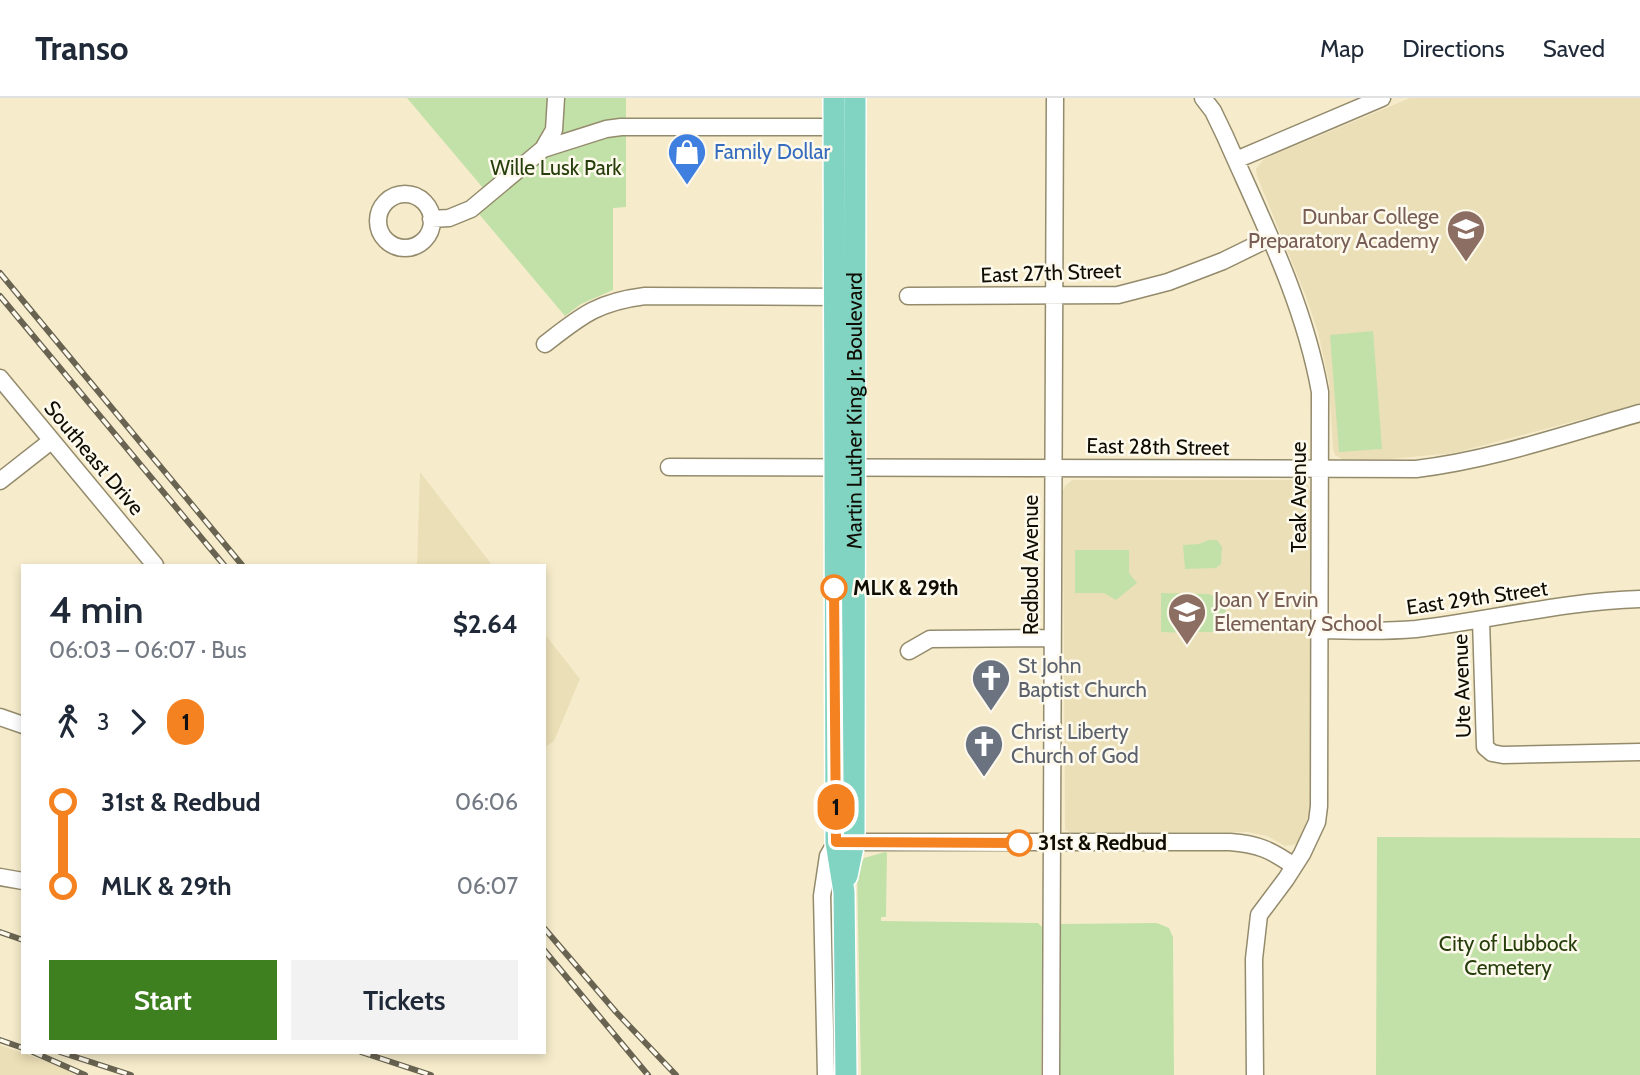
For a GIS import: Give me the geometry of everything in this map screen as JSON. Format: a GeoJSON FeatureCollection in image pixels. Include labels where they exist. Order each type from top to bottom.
{"type":"FeatureCollection","features":[{"type":"Feature","properties":{"kind":"main road","name":"Martin Luther King Jr. Boulevard"},"geometry":{"type":"LineString","coordinates":[[834,98],[844,127],[846,1075]]}},
{"type":"Feature","properties":{"kind":"main road","name":"Martin Luther King Jr. Boulevard"},"geometry":{"type":"LineString","coordinates":[[844,127],[855,98]]}},
{"type":"Feature","properties":{"kind":"street"},"geometry":{"type":"LineString","coordinates":[[431,219],[449,218],[471,208],[543,149],[554,130],[555,98]]}},
{"type":"Feature","properties":{"kind":"street","name":"Redbud Avenue"},"geometry":{"type":"LineString","coordinates":[[1051,1075],[1055,98]]}},
{"type":"Feature","properties":{"kind":"street","name":"Teak Avenue"},"geometry":{"type":"LineString","coordinates":[[1203,98],[1213,111],[1236,160],[1297,303],[1314,359],[1320,392],[1319,806],[1317,822],[1294,866]]}},
{"type":"Feature","properties":{"kind":"street"},"geometry":{"type":"LineString","coordinates":[[1236,160],[1382,98]]}},
{"type":"Feature","properties":{"kind":"street"},"geometry":{"type":"LineString","coordinates":[[543,149],[606,129],[621,127],[844,127]]}},
{"type":"Feature","properties":{"kind":"street","name":"East 27th Street"},"geometry":{"type":"LineString","coordinates":[[908,296],[1118,295],[1142,290],[1223,261],[1270,238]]}},
{"type":"Feature","properties":{"kind":"street"},"geometry":{"type":"LineString","coordinates":[[545,344],[579,318],[617,300],[658,296],[844,297]]}},
{"type":"Feature","properties":{"kind":"street","name":"Southeast Drive"},"geometry":{"type":"LineString","coordinates":[[0,378],[154,564]]}},
{"type":"Feature","properties":{"kind":"street","name":"East 28th Street"},"geometry":{"type":"LineString","coordinates":[[669,467],[1416,469],[1501,453],[1640,413]]}},
{"type":"Feature","properties":{"kind":"street"},"geometry":{"type":"LineString","coordinates":[[0,481],[51,441]]}},
{"type":"Feature","properties":{"kind":"street","name":"East 29th Street"},"geometry":{"type":"LineString","coordinates":[[1320,630],[1405,630],[1536,610],[1640,599]]}},
{"type":"Feature","properties":{"kind":"street","name":"Ute Avenue"},"geometry":{"type":"LineString","coordinates":[[1481,620],[1485,747],[1503,755],[1640,752]]}},
{"type":"Feature","properties":{"kind":"street"},"geometry":{"type":"LineString","coordinates":[[909,651],[930,639],[1052,638]]}},
{"type":"Feature","properties":{"kind":"street"},"geometry":{"type":"LineString","coordinates":[[0,717],[21,724]]}},
{"type":"Feature","properties":{"kind":"street"},"geometry":{"type":"LineString","coordinates":[[826,1075],[822,895],[828,856],[845,842],[1250,844],[1266,848],[1294,866],[1263,908],[1255,928],[1255,1075]]}},
{"type":"Feature","properties":{"kind":"street"},"geometry":{"type":"LineString","coordinates":[[0,877],[21,881]]}},
{"type":"Feature","properties":{"kind":"shaded area","name":"Dunbar College Preparatory Academy"},"geometry":{"type":"Polygon","coordinates":[[[1410,98],[1640,98],[1640,404],[1454,453],[1389,459],[1342,459],[1335,455],[1329,382],[1318,332],[1256,169],[1264,159],[1410,98]]]}},
{"type":"Feature","properties":{"kind":"shaded area"},"geometry":{"type":"Polygon","coordinates":[[[420,472],[491,564],[417,564],[420,472]]]}},
{"type":"Feature","properties":{"kind":"shaded area","name":"Joan Y Ervin Elementary School"},"geometry":{"type":"Polygon","coordinates":[[[1072,480],[1301,480],[1307,483],[1311,492],[1311,800],[1305,832],[1297,844],[1285,846],[1267,836],[1248,832],[1065,830],[1063,491],[1072,480]]]}},
{"type":"Feature","properties":{"kind":"shaded area"},"geometry":{"type":"Polygon","coordinates":[[[546,636],[580,679],[554,741],[546,747],[546,636]]]}},
{"type":"Feature","properties":{"kind":"shaded area"},"geometry":{"type":"Polygon","coordinates":[[[0,1045],[59,1066],[75,1075],[0,1075],[0,1045]]]}},
{"type":"Feature","properties":{"kind":"green space","name":"Wille Lusk Park"},"geometry":{"type":"Polygon","coordinates":[[[407,98],[626,98],[626,207],[613,208],[613,290],[581,304],[565,316],[479,214],[494,201],[407,98]]]}},
{"type":"Feature","properties":{"kind":"green space"},"geometry":{"type":"Polygon","coordinates":[[[1373,331],[1382,449],[1339,452],[1330,335],[1373,331]]]}},
{"type":"Feature","properties":{"kind":"green space"},"geometry":{"type":"Polygon","coordinates":[[[1217,540],[1222,547],[1221,564],[1216,568],[1185,569],[1183,545],[1217,540]]]}},
{"type":"Feature","properties":{"kind":"green space"},"geometry":{"type":"Polygon","coordinates":[[[1075,550],[1129,550],[1129,573],[1137,583],[1116,600],[1104,593],[1075,593],[1075,550]]]}},
{"type":"Feature","properties":{"kind":"green space"},"geometry":{"type":"Polygon","coordinates":[[[1161,593],[1209,594],[1225,602],[1227,632],[1197,632],[1197,629],[1190,629],[1190,633],[1161,632],[1161,593]]]}},
{"type":"Feature","properties":{"kind":"green space","name":"City of Lubbock Cemetery"},"geometry":{"type":"Polygon","coordinates":[[[1377,837],[1640,838],[1640,1075],[1376,1075],[1377,837]]]}},
{"type":"Feature","properties":{"kind":"green space"},"geometry":{"type":"Polygon","coordinates":[[[885,852],[886,917],[881,917],[881,921],[1038,923],[1042,927],[1041,1075],[861,1075],[857,871],[864,858],[885,852]]]}},
{"type":"Feature","properties":{"kind":"green space"},"geometry":{"type":"Polygon","coordinates":[[[1157,923],[1169,928],[1173,937],[1174,1075],[1060,1075],[1060,924],[1157,923]]]}},
{"type":"Feature","properties":{"kind":"railway"},"geometry":{"type":"LineString","coordinates":[[0,273],[241,564]]}},
{"type":"Feature","properties":{"kind":"railway"},"geometry":{"type":"LineString","coordinates":[[0,296],[223,564]]}},
{"type":"Feature","properties":{"kind":"railway"},"geometry":{"type":"LineString","coordinates":[[546,930],[616,1012],[676,1075]]}},
{"type":"Feature","properties":{"kind":"railway"},"geometry":{"type":"LineString","coordinates":[[0,932],[21,939]]}},
{"type":"Feature","properties":{"kind":"railway"},"geometry":{"type":"LineString","coordinates":[[546,952],[648,1075]]}},
{"type":"Feature","properties":{"kind":"railway"},"geometry":{"type":"LineString","coordinates":[[0,1040],[21,1047]]}},
{"type":"Feature","properties":{"kind":"railway"},"geometry":{"type":"LineString","coordinates":[[38,1054],[85,1075]]}},
{"type":"Feature","properties":{"kind":"railway"},"geometry":{"type":"LineString","coordinates":[[66,1054],[131,1075]]}},
{"type":"Feature","properties":{"kind":"railway"},"geometry":{"type":"LineString","coordinates":[[367,1054],[431,1075]]}},
{"type":"Feature","properties":{"kind":"bus line","name":"1"},"geometry":{"type":"LineString","coordinates":[[834,588],[836,842],[1019,843]]}},
{"type":"Feature","properties":{"kind":"place","name":"Family Dollar"},"geometry":{"type":"Point","coordinates":[687,186]}},
{"type":"Feature","properties":{"kind":"place","name":"Dunbar College Preparatory Academy"},"geometry":{"type":"Point","coordinates":[1466,263]}},
{"type":"Feature","properties":{"kind":"place","name":"MLK & 29th"},"geometry":{"type":"Point","coordinates":[834,588]}},
{"type":"Feature","properties":{"kind":"place","name":"Joan Y Ervin Elementary School"},"geometry":{"type":"Point","coordinates":[1187,646]}},
{"type":"Feature","properties":{"kind":"place","name":"St John Baptist Church"},"geometry":{"type":"Point","coordinates":[991,712]}},
{"type":"Feature","properties":{"kind":"place","name":"Christ Liberty Church of God"},"geometry":{"type":"Point","coordinates":[984,778]}},
{"type":"Feature","properties":{"kind":"place","name":"31st & Redbud"},"geometry":{"type":"Point","coordinates":[1019,843]}}]}
